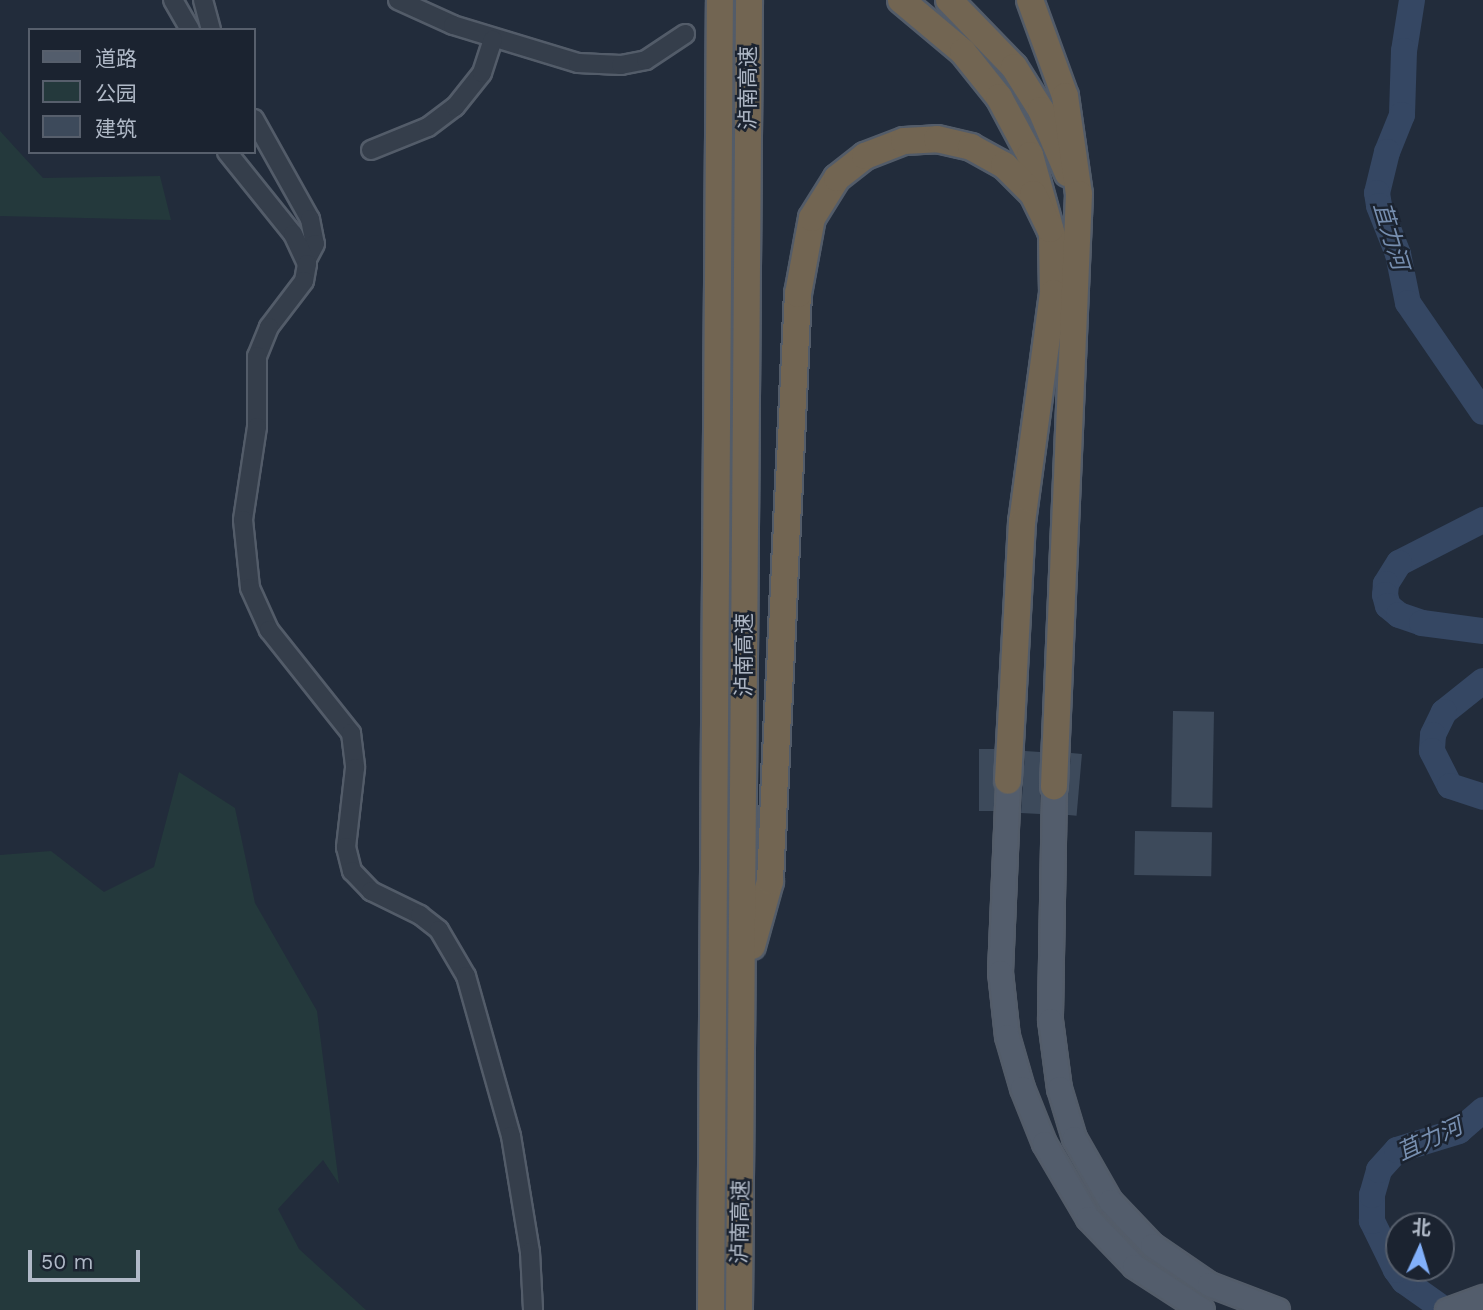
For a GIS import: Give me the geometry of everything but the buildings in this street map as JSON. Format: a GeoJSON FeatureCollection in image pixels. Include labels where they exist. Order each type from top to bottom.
{"type":"FeatureCollection","features":[{"type":"Feature","properties":{"kind":"highway","name":"泸南高速"},"geometry":{"type":"LineString","coordinates":[[711,1310],[720,0]]}},
{"type":"Feature","properties":{"kind":"highway"},"geometry":{"type":"LineString","coordinates":[[901,0],[962,52],[999,97],[1030,155],[1050,229],[1053,293],[1024,506],[1008,781]]}},
{"type":"Feature","properties":{"kind":"highway"},"geometry":{"type":"LineString","coordinates":[[948,0],[994,43],[1041,110],[1064,162],[1080,224]]}},
{"type":"Feature","properties":{"kind":"highway"},"geometry":{"type":"LineString","coordinates":[[1030,0],[1055,60],[1069,113],[1080,224],[1054,786]]}},
{"type":"Feature","properties":{"kind":"highway","name":"泸南高速"},"geometry":{"type":"LineString","coordinates":[[739,1310],[749,8]]}},
{"type":"Feature","properties":{"kind":"highway"},"geometry":{"type":"LineString","coordinates":[[742,983],[770,881],[798,294],[812,218],[837,178],[865,156],[904,141],[937,139],[971,147],[1004,164],[1033,194],[1050,229]]}},
{"type":"Feature","properties":{"kind":"main road"},"geometry":{"type":"LineString","coordinates":[[1008,781],[1000,972],[1007,1036],[1032,1115],[1076,1201],[1134,1266],[1202,1310]]}},
{"type":"Feature","properties":{"kind":"main road"},"geometry":{"type":"LineString","coordinates":[[1054,786],[1048,921],[1053,1054],[1068,1121],[1099,1186],[1136,1231],[1169,1259],[1209,1284],[1277,1310]]}},
{"type":"Feature","properties":{"kind":"main road"},"geometry":{"type":"LineString","coordinates":[[1447,1310],[1483,1297]]}},
{"type":"Feature","properties":{"kind":"street"},"geometry":{"type":"LineString","coordinates":[[173,0],[189,28]]}},
{"type":"Feature","properties":{"kind":"street"},"geometry":{"type":"LineString","coordinates":[[203,0],[210,28]]}},
{"type":"Feature","properties":{"kind":"street"},"geometry":{"type":"LineString","coordinates":[[398,0],[494,40],[560,59],[621,65],[657,56],[685,34]]}},
{"type":"Feature","properties":{"kind":"street"},"geometry":{"type":"LineString","coordinates":[[370,150],[428,127],[455,107],[482,74],[494,40]]}},
{"type":"Feature","properties":{"kind":"street"},"geometry":{"type":"LineString","coordinates":[[256,122],[310,219],[315,244],[307,259],[304,281],[269,327],[257,355],[257,427],[243,520],[246,573],[269,630],[351,733],[355,768],[346,847],[352,871],[371,891],[420,915],[439,930],[466,976],[511,1136],[530,1252],[533,1310]]}},
{"type":"Feature","properties":{"kind":"street"},"geometry":{"type":"LineString","coordinates":[[229,154],[293,234],[307,259]]}},
{"type":"Feature","properties":{"kind":"green space"},"geometry":{"type":"Polygon","coordinates":[[[0,131],[43,178],[160,176],[171,220],[0,216],[0,131]]]}},
{"type":"Feature","properties":{"kind":"green space"},"geometry":{"type":"Polygon","coordinates":[[[179,772],[235,808],[255,903],[317,1011],[339,1184],[323,1160],[278,1209],[299,1249],[366,1310],[0,1310],[0,855],[51,851],[104,892],[154,867],[179,772]]]}},
{"type":"Feature","properties":{"kind":"waterway","name":"苴力河"},"geometry":{"type":"LineString","coordinates":[[1412,0],[1404,51],[1402,115],[1387,152],[1377,193],[1379,206],[1398,254],[1408,303],[1483,412]]}},
{"type":"Feature","properties":{"kind":"waterway","name":"苴力河"},"geometry":{"type":"LineString","coordinates":[[1483,520],[1399,563],[1386,584],[1385,595],[1388,606],[1399,615],[1422,623],[1483,631]]}},
{"type":"Feature","properties":{"kind":"waterway","name":"苴力河"},"geometry":{"type":"LineString","coordinates":[[1483,681],[1444,712],[1433,735],[1432,751],[1450,786],[1483,797]]}},
{"type":"Feature","properties":{"kind":"waterway","name":"苴力河"},"geometry":{"type":"LineString","coordinates":[[1445,1310],[1404,1281],[1396,1270],[1372,1221],[1372,1195],[1379,1170],[1397,1150],[1459,1131],[1483,1110]]}}]}
